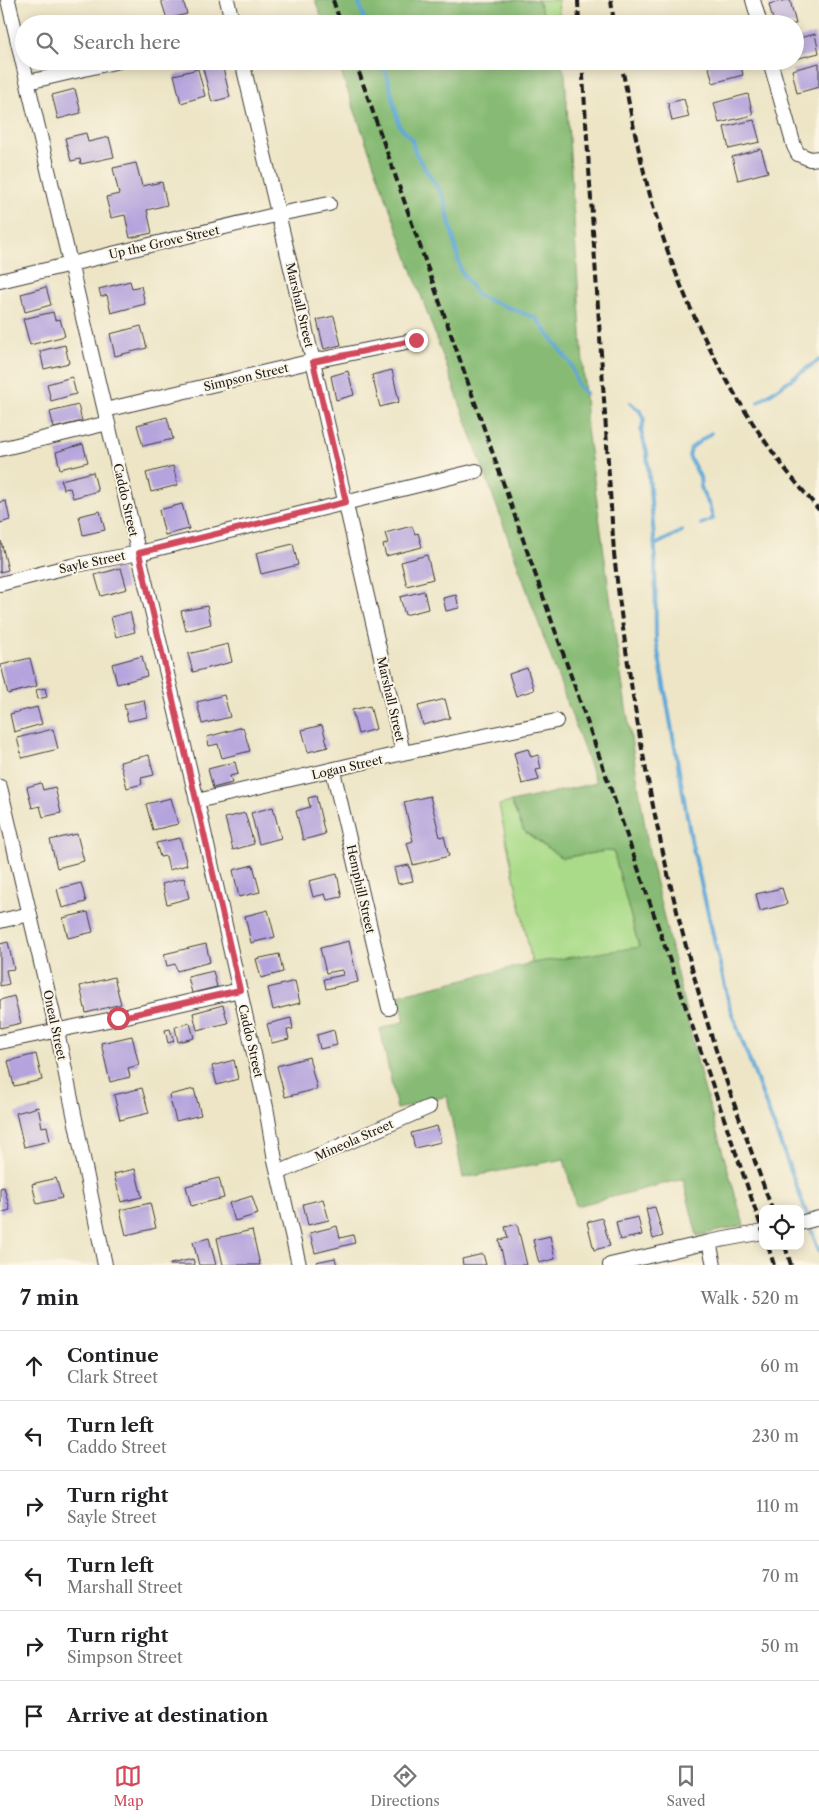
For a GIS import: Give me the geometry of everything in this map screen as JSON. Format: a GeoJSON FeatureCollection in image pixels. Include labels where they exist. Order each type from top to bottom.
{"type":"FeatureCollection","features":[{"type":"Feature","properties":{"kind":"street","name":"Caddo Street"},"geometry":{"type":"LineString","coordinates":[[8,0],[15,29]]}},
{"type":"Feature","properties":{"kind":"street"},"geometry":{"type":"LineString","coordinates":[[227,0],[231,15]]}},
{"type":"Feature","properties":{"kind":"street"},"geometry":{"type":"LineString","coordinates":[[753,0],[757,15]]}},
{"type":"Feature","properties":{"kind":"street","name":"Caddo Street"},"geometry":{"type":"LineString","coordinates":[[25,70],[197,800],[266,1107],[278,1173],[299,1265]]}},
{"type":"Feature","properties":{"kind":"street"},"geometry":{"type":"LineString","coordinates":[[28,82],[79,70]]}},
{"type":"Feature","properties":{"kind":"street","name":"Marshall Street"},"geometry":{"type":"LineString","coordinates":[[244,70],[403,753]]}},
{"type":"Feature","properties":{"kind":"street"},"geometry":{"type":"LineString","coordinates":[[773,70],[798,154],[810,159],[819,158]]}},
{"type":"Feature","properties":{"kind":"street","name":"Up the Grove Street"},"geometry":{"type":"LineString","coordinates":[[0,281],[279,214],[329,204]]}},
{"type":"Feature","properties":{"kind":"street","name":"Simpson Street"},"geometry":{"type":"LineString","coordinates":[[0,449],[107,417],[313,362],[416,340]]}},
{"type":"Feature","properties":{"kind":"street","name":"Sayle Street"},"geometry":{"type":"LineString","coordinates":[[0,584],[71,566],[139,553],[476,471]]}},
{"type":"Feature","properties":{"kind":"street","name":"Logan Street"},"geometry":{"type":"LineString","coordinates":[[197,800],[403,753],[556,721]]}},
{"type":"Feature","properties":{"kind":"street","name":"Hemphill Street"},"geometry":{"type":"LineString","coordinates":[[333,770],[389,1008]]}},
{"type":"Feature","properties":{"kind":"street","name":"Oneal Street"},"geometry":{"type":"LineString","coordinates":[[0,786],[57,1031],[105,1265]]}},
{"type":"Feature","properties":{"kind":"street"},"geometry":{"type":"LineString","coordinates":[[0,920],[30,914]]}},
{"type":"Feature","properties":{"kind":"street"},"geometry":{"type":"LineString","coordinates":[[0,1042],[240,990]]}},
{"type":"Feature","properties":{"kind":"street","name":"Mineola Street"},"geometry":{"type":"LineString","coordinates":[[278,1173],[429,1107]]}},
{"type":"Feature","properties":{"kind":"street"},"geometry":{"type":"LineString","coordinates":[[804,1222],[819,1218]]}},
{"type":"Feature","properties":{"kind":"street"},"geometry":{"type":"LineString","coordinates":[[610,1265],[709,1242],[759,1233]]}},
{"type":"Feature","properties":{"kind":"street"},"geometry":{"type":"LineString","coordinates":[[709,1242],[714,1265]]}},
{"type":"Feature","properties":{"kind":"green space"},"geometry":{"type":"Polygon","coordinates":[[[315,0],[538,0],[544,15],[321,15],[315,0]]]}},
{"type":"Feature","properties":{"kind":"green space"},"geometry":{"type":"Polygon","coordinates":[[[538,0],[558,0],[559,15],[544,15],[538,0]]]}},
{"type":"Feature","properties":{"kind":"green space"},"geometry":{"type":"Polygon","coordinates":[[[340,70],[563,70],[565,74],[587,429],[620,669],[650,858],[702,1081],[744,1225],[697,1236],[683,1179],[576,1206],[564,1159],[463,1178],[447,1096],[397,1109],[380,1029],[405,1021],[398,995],[532,963],[639,947],[613,850],[562,858],[524,831],[511,802],[596,783],[340,70]]]}},
{"type":"Feature","properties":{"kind":"green space"},"geometry":{"type":"Polygon","coordinates":[[[511,802],[524,831],[562,858],[613,850],[639,948],[532,963],[499,805],[511,802]]]}},
{"type":"Feature","properties":{"kind":"building"},"geometry":{"type":"Polygon","coordinates":[[[161,0],[183,0],[187,14],[166,15],[161,0]]]}},
{"type":"Feature","properties":{"kind":"building"},"geometry":{"type":"Polygon","coordinates":[[[790,0],[794,15],[772,15],[769,4],[790,0]]]}},
{"type":"Feature","properties":{"kind":"building"},"geometry":{"type":"Polygon","coordinates":[[[815,34],[819,53],[804,57],[804,37],[815,34]]]}},
{"type":"Feature","properties":{"kind":"building"},"geometry":{"type":"Polygon","coordinates":[[[819,63],[819,87],[797,93],[792,70],[804,70],[804,67],[819,63]]]}},
{"type":"Feature","properties":{"kind":"building"},"geometry":{"type":"Polygon","coordinates":[[[198,70],[205,96],[181,103],[174,75],[198,70]]]}},
{"type":"Feature","properties":{"kind":"building"},"geometry":{"type":"Polygon","coordinates":[[[203,70],[223,70],[230,97],[212,102],[203,70]]]}},
{"type":"Feature","properties":{"kind":"building"},"geometry":{"type":"Polygon","coordinates":[[[710,70],[742,70],[743,75],[713,83],[710,70]]]}},
{"type":"Feature","properties":{"kind":"building"},"geometry":{"type":"Polygon","coordinates":[[[75,89],[81,113],[58,119],[52,95],[75,89]]]}},
{"type":"Feature","properties":{"kind":"building"},"geometry":{"type":"Polygon","coordinates":[[[748,94],[753,115],[719,123],[714,103],[748,94]]]}},
{"type":"Feature","properties":{"kind":"building"},"geometry":{"type":"Polygon","coordinates":[[[684,99],[689,117],[672,121],[668,103],[684,99]]]}},
{"type":"Feature","properties":{"kind":"building"},"geometry":{"type":"Polygon","coordinates":[[[754,120],[760,142],[729,149],[724,127],[754,120]]]}},
{"type":"Feature","properties":{"kind":"building"},"geometry":{"type":"Polygon","coordinates":[[[86,133],[88,142],[109,137],[114,157],[81,164],[80,159],[71,161],[65,138],[86,133]]]}},
{"type":"Feature","properties":{"kind":"building"},"geometry":{"type":"Polygon","coordinates":[[[761,149],[768,172],[738,180],[732,157],[761,149]]]}},
{"type":"Feature","properties":{"kind":"building"},"geometry":{"type":"Polygon","coordinates":[[[136,163],[142,186],[162,182],[167,205],[147,210],[152,233],[130,238],[125,215],[111,218],[106,197],[119,194],[113,168],[136,163]]]}},
{"type":"Feature","properties":{"kind":"building"},"geometry":{"type":"Polygon","coordinates":[[[130,281],[132,288],[141,286],[145,304],[111,313],[107,295],[101,297],[99,289],[130,281]]]}},
{"type":"Feature","properties":{"kind":"building"},"geometry":{"type":"Polygon","coordinates":[[[46,287],[51,305],[25,312],[21,294],[46,287]]]}},
{"type":"Feature","properties":{"kind":"building"},"geometry":{"type":"Polygon","coordinates":[[[53,312],[55,320],[60,319],[65,336],[30,345],[23,319],[53,312]]]}},
{"type":"Feature","properties":{"kind":"building"},"geometry":{"type":"Polygon","coordinates":[[[334,316],[341,345],[324,349],[317,320],[334,316]]]}},
{"type":"Feature","properties":{"kind":"building"},"geometry":{"type":"Polygon","coordinates":[[[141,326],[147,348],[115,356],[110,334],[141,326]]]}},
{"type":"Feature","properties":{"kind":"building"},"geometry":{"type":"Polygon","coordinates":[[[65,345],[69,363],[44,369],[40,351],[65,345]]]}},
{"type":"Feature","properties":{"kind":"building"},"geometry":{"type":"Polygon","coordinates":[[[392,370],[399,402],[380,407],[372,375],[392,370]]]}},
{"type":"Feature","properties":{"kind":"building"},"geometry":{"type":"Polygon","coordinates":[[[348,371],[354,395],[336,400],[331,376],[348,371]]]}},
{"type":"Feature","properties":{"kind":"building"},"geometry":{"type":"Polygon","coordinates":[[[72,377],[76,394],[51,401],[47,384],[72,377]]]}},
{"type":"Feature","properties":{"kind":"building"},"geometry":{"type":"Polygon","coordinates":[[[78,405],[82,421],[54,428],[50,412],[78,405]]]}},
{"type":"Feature","properties":{"kind":"building"},"geometry":{"type":"Polygon","coordinates":[[[167,417],[173,439],[143,446],[137,425],[167,417]]]}},
{"type":"Feature","properties":{"kind":"building"},"geometry":{"type":"Polygon","coordinates":[[[83,444],[88,462],[60,469],[56,452],[83,444]]]}},
{"type":"Feature","properties":{"kind":"building"},"geometry":{"type":"Polygon","coordinates":[[[173,466],[178,485],[151,492],[146,473],[173,466]]]}},
{"type":"Feature","properties":{"kind":"building"},"geometry":{"type":"Polygon","coordinates":[[[93,472],[98,491],[73,498],[70,488],[63,489],[61,480],[93,472]]]}},
{"type":"Feature","properties":{"kind":"building"},"geometry":{"type":"Polygon","coordinates":[[[6,501],[10,520],[0,523],[0,502],[6,501]]]}},
{"type":"Feature","properties":{"kind":"building"},"geometry":{"type":"Polygon","coordinates":[[[182,504],[189,529],[165,535],[159,510],[182,504]]]}},
{"type":"Feature","properties":{"kind":"building"},"geometry":{"type":"Polygon","coordinates":[[[100,511],[105,530],[83,535],[79,516],[100,511]]]}},
{"type":"Feature","properties":{"kind":"building"},"geometry":{"type":"Polygon","coordinates":[[[412,526],[415,534],[418,533],[422,547],[386,556],[383,545],[388,543],[385,533],[412,526]]]}},
{"type":"Feature","properties":{"kind":"building"},"geometry":{"type":"Polygon","coordinates":[[[0,542],[8,570],[0,572],[0,542]]]}},
{"type":"Feature","properties":{"kind":"building"},"geometry":{"type":"Polygon","coordinates":[[[293,544],[298,565],[261,574],[256,553],[293,544]]]}},
{"type":"Feature","properties":{"kind":"building"},"geometry":{"type":"Polygon","coordinates":[[[427,555],[433,579],[407,586],[401,562],[427,555]]]}},
{"type":"Feature","properties":{"kind":"building"},"geometry":{"type":"Polygon","coordinates":[[[121,568],[127,589],[101,596],[95,575],[121,568]]]}},
{"type":"Feature","properties":{"kind":"building"},"geometry":{"type":"Polygon","coordinates":[[[424,591],[428,609],[405,615],[400,597],[424,591]]]}},
{"type":"Feature","properties":{"kind":"building"},"geometry":{"type":"Polygon","coordinates":[[[456,595],[459,608],[446,611],[443,598],[456,595]]]}},
{"type":"Feature","properties":{"kind":"building"},"geometry":{"type":"Polygon","coordinates":[[[207,606],[211,624],[186,631],[181,611],[207,606]]]}},
{"type":"Feature","properties":{"kind":"building"},"geometry":{"type":"Polygon","coordinates":[[[130,612],[135,632],[116,637],[111,617],[130,612]]]}},
{"type":"Feature","properties":{"kind":"building"},"geometry":{"type":"Polygon","coordinates":[[[228,644],[232,662],[193,672],[188,654],[228,644]]]}},
{"type":"Feature","properties":{"kind":"building"},"geometry":{"type":"Polygon","coordinates":[[[142,656],[147,676],[117,684],[112,664],[142,656]]]}},
{"type":"Feature","properties":{"kind":"building"},"geometry":{"type":"Polygon","coordinates":[[[30,658],[37,686],[8,694],[1,665],[30,658]]]}},
{"type":"Feature","properties":{"kind":"building"},"geometry":{"type":"Polygon","coordinates":[[[527,668],[534,690],[516,696],[509,674],[527,668]]]}},
{"type":"Feature","properties":{"kind":"building"},"geometry":{"type":"Polygon","coordinates":[[[45,688],[47,697],[38,699],[36,690],[45,688]]]}},
{"type":"Feature","properties":{"kind":"building"},"geometry":{"type":"Polygon","coordinates":[[[224,695],[230,717],[202,724],[197,702],[224,695]]]}},
{"type":"Feature","properties":{"kind":"building"},"geometry":{"type":"Polygon","coordinates":[[[445,699],[450,718],[423,725],[418,706],[445,699]]]}},
{"type":"Feature","properties":{"kind":"building"},"geometry":{"type":"Polygon","coordinates":[[[144,700],[147,717],[128,721],[124,704],[144,700]]]}},
{"type":"Feature","properties":{"kind":"building"},"geometry":{"type":"Polygon","coordinates":[[[370,706],[376,729],[358,734],[352,710],[370,706]]]}},
{"type":"Feature","properties":{"kind":"building"},"geometry":{"type":"Polygon","coordinates":[[[37,707],[42,724],[14,732],[10,714],[37,707]]]}},
{"type":"Feature","properties":{"kind":"building"},"geometry":{"type":"Polygon","coordinates":[[[322,725],[328,747],[308,752],[302,730],[322,725]]]}},
{"type":"Feature","properties":{"kind":"building"},"geometry":{"type":"Polygon","coordinates":[[[243,727],[250,751],[222,758],[218,744],[209,746],[207,737],[243,727]]]}},
{"type":"Feature","properties":{"kind":"building"},"geometry":{"type":"Polygon","coordinates":[[[53,729],[58,749],[22,758],[17,738],[53,729]]]}},
{"type":"Feature","properties":{"kind":"building"},"geometry":{"type":"Polygon","coordinates":[[[528,749],[531,757],[538,755],[541,769],[536,770],[539,780],[522,784],[514,753],[528,749]]]}},
{"type":"Feature","properties":{"kind":"building"},"geometry":{"type":"Polygon","coordinates":[[[149,755],[154,775],[141,778],[142,784],[127,788],[120,762],[149,755]]]}},
{"type":"Feature","properties":{"kind":"building"},"geometry":{"type":"Polygon","coordinates":[[[235,762],[238,774],[230,776],[232,783],[213,788],[208,769],[235,762]]]}},
{"type":"Feature","properties":{"kind":"building"},"geometry":{"type":"Polygon","coordinates":[[[41,783],[43,790],[55,787],[61,813],[43,817],[40,806],[32,808],[27,787],[41,783]]]}},
{"type":"Feature","properties":{"kind":"building"},"geometry":{"type":"Polygon","coordinates":[[[316,796],[325,834],[303,840],[296,811],[310,807],[308,798],[316,796]]]}},
{"type":"Feature","properties":{"kind":"building"},"geometry":{"type":"Polygon","coordinates":[[[430,796],[440,837],[444,836],[449,856],[413,865],[407,843],[413,841],[404,802],[430,796]]]}},
{"type":"Feature","properties":{"kind":"building"},"geometry":{"type":"Polygon","coordinates":[[[171,798],[178,824],[153,830],[146,804],[171,798]]]}},
{"type":"Feature","properties":{"kind":"building"},"geometry":{"type":"Polygon","coordinates":[[[273,807],[281,838],[259,844],[251,813],[273,807]]]}},
{"type":"Feature","properties":{"kind":"building"},"geometry":{"type":"Polygon","coordinates":[[[245,813],[254,844],[233,850],[225,818],[245,813]]]}},
{"type":"Feature","properties":{"kind":"building"},"geometry":{"type":"Polygon","coordinates":[[[77,834],[84,861],[57,868],[50,840],[77,834]]]}},
{"type":"Feature","properties":{"kind":"building"},"geometry":{"type":"Polygon","coordinates":[[[180,838],[187,865],[169,870],[166,856],[160,857],[156,843],[180,838]]]}},
{"type":"Feature","properties":{"kind":"building"},"geometry":{"type":"Polygon","coordinates":[[[253,865],[260,892],[239,897],[233,870],[253,865]]]}},
{"type":"Feature","properties":{"kind":"building"},"geometry":{"type":"Polygon","coordinates":[[[409,865],[413,881],[398,884],[394,868],[409,865]]]}},
{"type":"Feature","properties":{"kind":"building"},"geometry":{"type":"Polygon","coordinates":[[[337,874],[342,897],[327,900],[325,894],[313,897],[309,881],[337,874]]]}},
{"type":"Feature","properties":{"kind":"building"},"geometry":{"type":"Polygon","coordinates":[[[184,878],[189,898],[167,904],[162,884],[184,878]]]}},
{"type":"Feature","properties":{"kind":"building"},"geometry":{"type":"Polygon","coordinates":[[[81,883],[86,902],[62,908],[57,889],[81,883]]]}},
{"type":"Feature","properties":{"kind":"building"},"geometry":{"type":"Polygon","coordinates":[[[782,888],[787,904],[760,911],[756,894],[782,888]]]}},
{"type":"Feature","properties":{"kind":"building"},"geometry":{"type":"Polygon","coordinates":[[[268,910],[275,937],[251,943],[245,916],[268,910]]]}},
{"type":"Feature","properties":{"kind":"building"},"geometry":{"type":"Polygon","coordinates":[[[88,912],[93,932],[68,938],[63,918],[88,912]]]}},
{"type":"Feature","properties":{"kind":"building"},"geometry":{"type":"Polygon","coordinates":[[[349,941],[358,982],[326,989],[324,979],[343,975],[342,970],[326,973],[320,948],[349,941]]]}},
{"type":"Feature","properties":{"kind":"building"},"geometry":{"type":"Polygon","coordinates":[[[8,942],[14,969],[6,970],[9,984],[0,986],[0,944],[8,942]]]}},
{"type":"Feature","properties":{"kind":"building"},"geometry":{"type":"Polygon","coordinates":[[[206,944],[210,962],[177,971],[175,964],[167,966],[164,954],[206,944]]]}},
{"type":"Feature","properties":{"kind":"building"},"geometry":{"type":"Polygon","coordinates":[[[279,954],[283,972],[261,978],[256,959],[279,954]]]}},
{"type":"Feature","properties":{"kind":"building"},"geometry":{"type":"Polygon","coordinates":[[[213,971],[217,987],[192,993],[188,977],[213,971]]]}},
{"type":"Feature","properties":{"kind":"building"},"geometry":{"type":"Polygon","coordinates":[[[114,977],[121,1004],[86,1013],[80,986],[114,977]]]}},
{"type":"Feature","properties":{"kind":"building"},"geometry":{"type":"Polygon","coordinates":[[[295,981],[300,1003],[273,1010],[268,988],[295,981]]]}},
{"type":"Feature","properties":{"kind":"building"},"geometry":{"type":"Polygon","coordinates":[[[14,996],[21,1023],[0,1028],[0,1000],[14,996]]]}},
{"type":"Feature","properties":{"kind":"building"},"geometry":{"type":"Polygon","coordinates":[[[223,1005],[228,1023],[197,1030],[193,1013],[223,1005]]]}},
{"type":"Feature","properties":{"kind":"building"},"geometry":{"type":"Polygon","coordinates":[[[291,1018],[293,1029],[287,1030],[289,1039],[272,1043],[267,1024],[291,1018]]]}},
{"type":"Feature","properties":{"kind":"building"},"geometry":{"type":"Polygon","coordinates":[[[190,1023],[194,1038],[178,1042],[175,1027],[190,1023]]]}},
{"type":"Feature","properties":{"kind":"building"},"geometry":{"type":"Polygon","coordinates":[[[170,1029],[174,1041],[168,1043],[165,1030],[170,1029]]]}},
{"type":"Feature","properties":{"kind":"building"},"geometry":{"type":"Polygon","coordinates":[[[334,1030],[337,1045],[320,1049],[317,1035],[334,1030]]]}},
{"type":"Feature","properties":{"kind":"building"},"geometry":{"type":"Polygon","coordinates":[[[132,1036],[139,1065],[128,1068],[130,1077],[110,1082],[101,1043],[132,1036]]]}},
{"type":"Feature","properties":{"kind":"building"},"geometry":{"type":"Polygon","coordinates":[[[36,1054],[42,1080],[14,1086],[8,1061],[36,1054]]]}},
{"type":"Feature","properties":{"kind":"building"},"geometry":{"type":"Polygon","coordinates":[[[309,1057],[317,1089],[285,1097],[277,1066],[309,1057]]]}},
{"type":"Feature","properties":{"kind":"building"},"geometry":{"type":"Polygon","coordinates":[[[234,1060],[238,1079],[217,1085],[212,1066],[234,1060]]]}},
{"type":"Feature","properties":{"kind":"building"},"geometry":{"type":"Polygon","coordinates":[[[142,1088],[149,1113],[120,1120],[114,1095],[142,1088]]]}},
{"type":"Feature","properties":{"kind":"building"},"geometry":{"type":"Polygon","coordinates":[[[194,1089],[201,1115],[176,1121],[169,1095],[194,1089]]]}},
{"type":"Feature","properties":{"kind":"building"},"geometry":{"type":"Polygon","coordinates":[[[38,1107],[42,1127],[47,1126],[50,1141],[24,1147],[16,1113],[38,1107]]]}},
{"type":"Feature","properties":{"kind":"building"},"geometry":{"type":"Polygon","coordinates":[[[437,1126],[441,1142],[415,1148],[411,1133],[437,1126]]]}},
{"type":"Feature","properties":{"kind":"building"},"geometry":{"type":"Polygon","coordinates":[[[135,1169],[142,1197],[121,1202],[114,1174],[135,1169]]]}},
{"type":"Feature","properties":{"kind":"building"},"geometry":{"type":"Polygon","coordinates":[[[56,1178],[62,1198],[37,1204],[32,1184],[56,1178]]]}},
{"type":"Feature","properties":{"kind":"building"},"geometry":{"type":"Polygon","coordinates":[[[219,1178],[224,1198],[191,1206],[186,1186],[219,1178]]]}},
{"type":"Feature","properties":{"kind":"building"},"geometry":{"type":"Polygon","coordinates":[[[4,1187],[10,1210],[0,1213],[0,1188],[4,1187]]]}},
{"type":"Feature","properties":{"kind":"building"},"geometry":{"type":"Polygon","coordinates":[[[252,1196],[258,1214],[235,1221],[229,1203],[252,1196]]]}},
{"type":"Feature","properties":{"kind":"building"},"geometry":{"type":"Polygon","coordinates":[[[323,1199],[329,1220],[308,1225],[303,1204],[323,1199]]]}},
{"type":"Feature","properties":{"kind":"building"},"geometry":{"type":"Polygon","coordinates":[[[150,1203],[156,1228],[126,1235],[120,1210],[150,1203]]]}},
{"type":"Feature","properties":{"kind":"building"},"geometry":{"type":"Polygon","coordinates":[[[655,1207],[663,1236],[653,1239],[646,1209],[655,1207]]]}},
{"type":"Feature","properties":{"kind":"building"},"geometry":{"type":"Polygon","coordinates":[[[638,1217],[642,1235],[620,1240],[616,1222],[638,1217]]]}},
{"type":"Feature","properties":{"kind":"building"},"geometry":{"type":"Polygon","coordinates":[[[602,1218],[610,1246],[594,1250],[587,1222],[602,1218]]]}},
{"type":"Feature","properties":{"kind":"building"},"geometry":{"type":"Polygon","coordinates":[[[517,1224],[527,1265],[505,1265],[499,1240],[508,1238],[505,1227],[517,1224]]]}},
{"type":"Feature","properties":{"kind":"building"},"geometry":{"type":"Polygon","coordinates":[[[337,1226],[340,1238],[353,1235],[355,1243],[315,1253],[310,1233],[337,1226]]]}},
{"type":"Feature","properties":{"kind":"building"},"geometry":{"type":"Polygon","coordinates":[[[252,1230],[260,1265],[223,1265],[217,1238],[252,1230]]]}},
{"type":"Feature","properties":{"kind":"building"},"geometry":{"type":"Polygon","coordinates":[[[550,1236],[555,1259],[539,1263],[533,1240],[550,1236]]]}},
{"type":"Feature","properties":{"kind":"building"},"geometry":{"type":"Polygon","coordinates":[[[209,1238],[216,1265],[199,1265],[193,1242],[209,1238]]]}},
{"type":"Feature","properties":{"kind":"building"},"geometry":{"type":"Polygon","coordinates":[[[483,1254],[486,1265],[463,1265],[462,1259],[483,1254]]]}},
{"type":"Feature","properties":{"kind":"building"},"geometry":{"type":"Polygon","coordinates":[[[335,1258],[337,1265],[317,1265],[316,1262],[335,1258]]]}},
{"type":"Feature","properties":{"kind":"building"},"geometry":{"type":"Polygon","coordinates":[[[193,1259],[195,1265],[170,1265],[170,1264],[193,1259]]]}},
{"type":"Feature","properties":{"kind":"waterway"},"geometry":{"type":"LineString","coordinates":[[358,0],[363,15]]}},
{"type":"Feature","properties":{"kind":"waterway"},"geometry":{"type":"LineString","coordinates":[[385,70],[399,125],[412,140],[415,152],[444,198],[461,271],[478,296],[536,318],[571,364],[578,386],[586,393]]}},
{"type":"Feature","properties":{"kind":"waterway"},"geometry":{"type":"LineString","coordinates":[[758,402],[819,360]]}},
{"type":"Feature","properties":{"kind":"waterway"},"geometry":{"type":"LineString","coordinates":[[630,403],[640,411],[644,420],[641,431],[647,453],[655,549],[656,640],[692,844],[730,1008],[808,1217]]}},
{"type":"Feature","properties":{"kind":"waterway"},"geometry":{"type":"LineString","coordinates":[[701,524],[713,519],[709,504],[701,487],[700,477],[689,456],[691,448],[711,433]]}},
{"type":"Feature","properties":{"kind":"waterway"},"geometry":{"type":"LineString","coordinates":[[655,545],[682,531]]}},
{"type":"Feature","properties":{"kind":"waterway"},"geometry":{"type":"LineString","coordinates":[[809,1224],[819,1251]]}},
{"type":"Feature","properties":{"kind":"railway"},"geometry":{"type":"LineString","coordinates":[[333,0],[338,15]]}},
{"type":"Feature","properties":{"kind":"railway"},"geometry":{"type":"LineString","coordinates":[[578,0],[579,15]]}},
{"type":"Feature","properties":{"kind":"railway"},"geometry":{"type":"LineString","coordinates":[[611,0],[613,15]]}},
{"type":"Feature","properties":{"kind":"railway"},"geometry":{"type":"LineString","coordinates":[[358,70],[616,804],[759,1220]]}},
{"type":"Feature","properties":{"kind":"railway"},"geometry":{"type":"LineString","coordinates":[[583,70],[614,553],[627,659],[655,817],[679,920],[710,1032],[771,1205]]}},
{"type":"Feature","properties":{"kind":"railway"},"geometry":{"type":"LineString","coordinates":[[623,70],[650,195],[673,266],[688,302],[721,371],[761,436],[819,510]]}},
{"type":"Feature","properties":{"kind":"railway"},"geometry":{"type":"LineString","coordinates":[[769,1250],[774,1265]]}},
{"type":"Feature","properties":{"kind":"railway"},"geometry":{"type":"LineString","coordinates":[[786,1250],[791,1265]]}},
{"type":"Feature","properties":{"kind":"route"},"geometry":{"type":"LineString","coordinates":[[118,1018],[240,990],[139,553],[346,502],[313,362],[416,340]]}}]}
